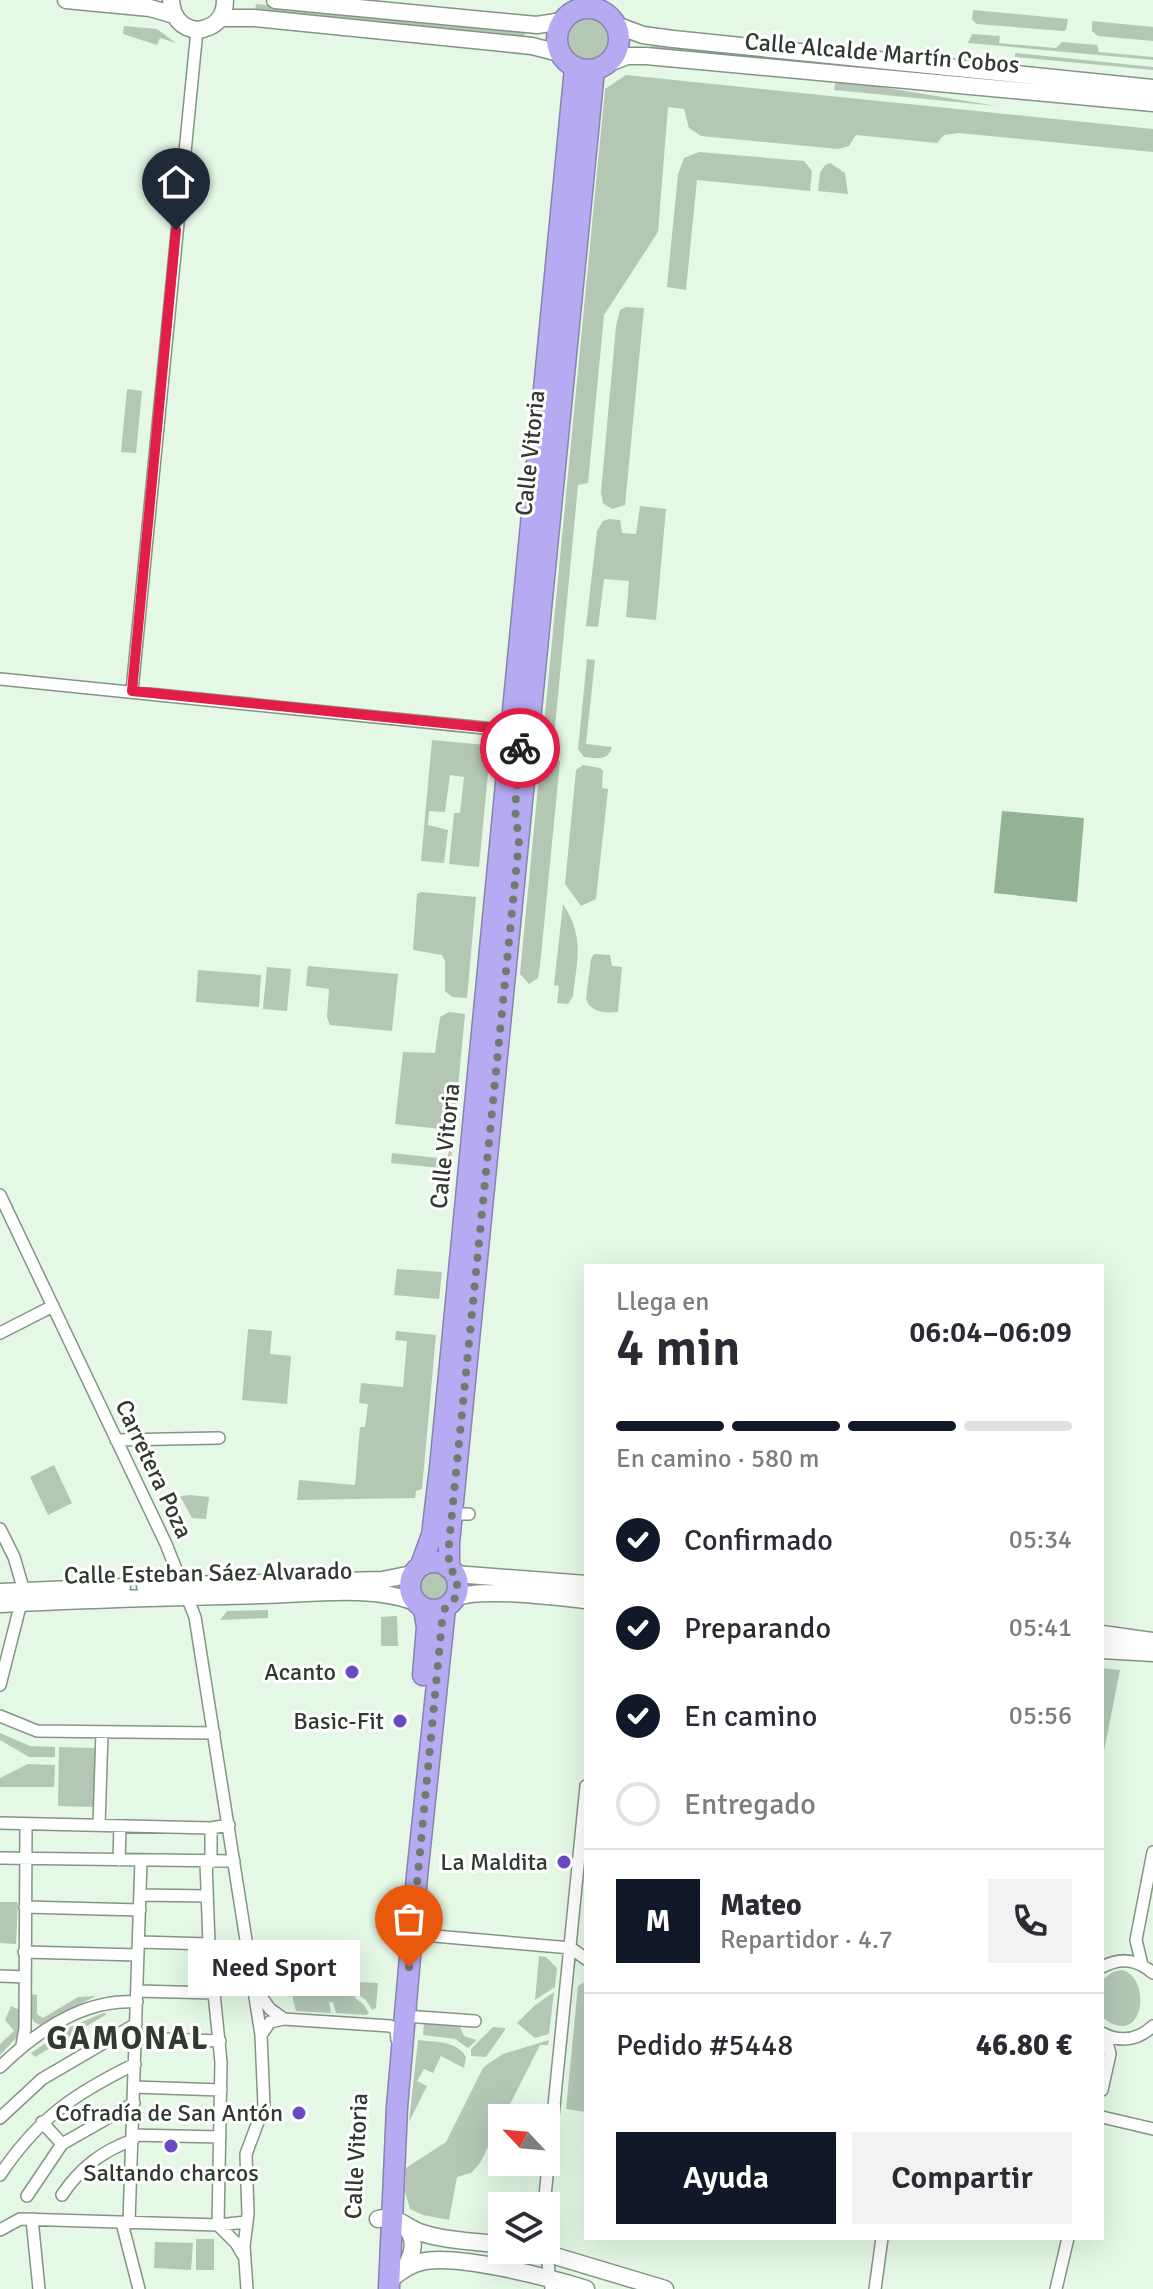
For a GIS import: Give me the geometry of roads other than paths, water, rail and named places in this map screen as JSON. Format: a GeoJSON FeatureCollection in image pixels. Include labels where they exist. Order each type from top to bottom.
{"type":"FeatureCollection","features":[{"type":"Feature","properties":{"kind":"highway"},"geometry":{"type":"LineString","coordinates":[[591,8],[608,13],[618,46],[592,67],[559,53],[556,37],[574,10],[591,8]]}},
{"type":"Feature","properties":{"kind":"highway","name":"Calle Vitoria"},"geometry":{"type":"LineString","coordinates":[[452,1571],[449,1543],[592,67]]}},
{"type":"Feature","properties":{"kind":"highway","name":"Calle Vitoria"},"geometry":{"type":"LineString","coordinates":[[417,1570],[432,1535],[440,1468],[511,730],[592,67]]}},
{"type":"Feature","properties":{"kind":"highway"},"geometry":{"type":"LineString","coordinates":[[511,730],[532,707]]}},
{"type":"Feature","properties":{"kind":"highway"},"geometry":{"type":"LineString","coordinates":[[436,1562],[452,1571],[458,1590],[435,1604],[409,1589],[417,1570],[436,1562]]}},
{"type":"Feature","properties":{"kind":"highway","name":"Calle Vitoria"},"geometry":{"type":"LineString","coordinates":[[391,2220],[397,2107],[397,2021],[412,1934],[435,1604]]}},
{"type":"Feature","properties":{"kind":"highway","name":"Calle Vitoria"},"geometry":{"type":"LineString","coordinates":[[390,2282],[397,2021],[426,1634],[435,1604]]}},
{"type":"Feature","properties":{"kind":"main road"},"geometry":{"type":"LineString","coordinates":[[66,0],[173,8],[184,26],[197,30],[211,27],[221,18],[225,0]]}},
{"type":"Feature","properties":{"kind":"main road"},"geometry":{"type":"LineString","coordinates":[[275,0],[537,25],[574,10]]}},
{"type":"Feature","properties":{"kind":"main road","name":"Calle Alcalde Martín Cobos"},"geometry":{"type":"LineString","coordinates":[[608,13],[661,38],[1153,88]]}},
{"type":"Feature","properties":{"kind":"main road"},"geometry":{"type":"LineString","coordinates":[[221,18],[268,19],[532,46],[559,53]]}},
{"type":"Feature","properties":{"kind":"main road","name":"Calle Alcalde Martín Cobos"},"geometry":{"type":"LineString","coordinates":[[592,67],[627,56],[646,56],[1153,103]]}},
{"type":"Feature","properties":{"kind":"main road","name":"Calle Esteban Sáez Alvarado"},"geometry":{"type":"LineString","coordinates":[[0,1604],[22,1597],[382,1580],[417,1570]]}},
{"type":"Feature","properties":{"kind":"main road"},"geometry":{"type":"LineString","coordinates":[[452,1571],[584,1584]]}},
{"type":"Feature","properties":{"kind":"main road","name":"Calle Esteban Sáez Alvarado"},"geometry":{"type":"LineString","coordinates":[[185,1590],[376,1594],[435,1604],[465,1595],[516,1594],[584,1600]]}},
{"type":"Feature","properties":{"kind":"main road","name":"Calle Esteban Sáez Alvarado"},"geometry":{"type":"LineString","coordinates":[[0,1592],[22,1597]]}},
{"type":"Feature","properties":{"kind":"main road"},"geometry":{"type":"LineString","coordinates":[[1104,1634],[1153,1641]]}},
{"type":"Feature","properties":{"kind":"main road"},"geometry":{"type":"LineString","coordinates":[[1104,1650],[1153,1653]]}},
{"type":"Feature","properties":{"kind":"main road"},"geometry":{"type":"LineString","coordinates":[[391,2220],[437,2237],[488,2243]]}},
{"type":"Feature","properties":{"kind":"main road"},"geometry":{"type":"LineString","coordinates":[[390,2282],[413,2248],[413,2236],[391,2220]]}},
{"type":"Feature","properties":{"kind":"main road"},"geometry":{"type":"LineString","coordinates":[[466,2263],[469,2240]]}},
{"type":"Feature","properties":{"kind":"main road"},"geometry":{"type":"LineString","coordinates":[[560,2255],[665,2289]]}},
{"type":"Feature","properties":{"kind":"main road"},"geometry":{"type":"LineString","coordinates":[[390,2282],[429,2261],[466,2263],[551,2284],[586,2289]]}},
{"type":"Feature","properties":{"kind":"street"},"geometry":{"type":"LineString","coordinates":[[132,691],[197,30]]}},
{"type":"Feature","properties":{"kind":"street"},"geometry":{"type":"LineString","coordinates":[[0,679],[511,730]]}},
{"type":"Feature","properties":{"kind":"street","name":"Calle Vitoria"},"geometry":{"type":"LineString","coordinates":[[511,730],[519,736],[520,744],[515,809],[519,841]]}},
{"type":"Feature","properties":{"kind":"street","name":"Carretera Poza"},"geometry":{"type":"LineString","coordinates":[[0,1195],[116,1440],[195,1617],[261,2035],[264,2106],[246,2150],[248,2214],[244,2256],[247,2289]]}},
{"type":"Feature","properties":{"kind":"street"},"geometry":{"type":"LineString","coordinates":[[0,1333],[53,1306]]}},
{"type":"Feature","properties":{"kind":"street"},"geometry":{"type":"LineString","coordinates":[[116,1440],[219,1438]]}},
{"type":"Feature","properties":{"kind":"street"},"geometry":{"type":"LineString","coordinates":[[0,1529],[14,1557],[22,1597],[3,1660],[0,1685]]}},
{"type":"Feature","properties":{"kind":"street"},"geometry":{"type":"LineString","coordinates":[[0,1716],[37,1731],[214,1733]]}},
{"type":"Feature","properties":{"kind":"street"},"geometry":{"type":"LineString","coordinates":[[99,1825],[102,1732]]}},
{"type":"Feature","properties":{"kind":"street"},"geometry":{"type":"LineString","coordinates":[[545,2192],[584,1808]]}},
{"type":"Feature","properties":{"kind":"street"},"geometry":{"type":"LineString","coordinates":[[0,1823],[211,1828],[229,1825]]}},
{"type":"Feature","properties":{"kind":"street"},"geometry":{"type":"LineString","coordinates":[[22,2045],[25,2032],[26,1824]]}},
{"type":"Feature","properties":{"kind":"street"},"geometry":{"type":"LineString","coordinates":[[119,1860],[120,1826]]}},
{"type":"Feature","properties":{"kind":"street"},"geometry":{"type":"LineString","coordinates":[[211,1828],[207,1896],[220,2041],[221,2090],[218,2225],[244,2256]]}},
{"type":"Feature","properties":{"kind":"street"},"geometry":{"type":"LineString","coordinates":[[1142,1965],[1136,1940],[1153,1856]]}},
{"type":"Feature","properties":{"kind":"street"},"geometry":{"type":"LineString","coordinates":[[0,1858],[208,1862],[235,1866]]}},
{"type":"Feature","properties":{"kind":"street"},"geometry":{"type":"LineString","coordinates":[[139,2289],[126,2223],[133,2138],[141,1860]]}},
{"type":"Feature","properties":{"kind":"street"},"geometry":{"type":"LineString","coordinates":[[140,1895],[207,1896]]}},
{"type":"Feature","properties":{"kind":"street"},"geometry":{"type":"LineString","coordinates":[[25,1907],[140,1910]]}},
{"type":"Feature","properties":{"kind":"street"},"geometry":{"type":"LineString","coordinates":[[573,1927],[584,1935]]}},
{"type":"Feature","properties":{"kind":"street"},"geometry":{"type":"LineString","coordinates":[[412,1934],[571,1948],[584,1959],[567,1977]]}},
{"type":"Feature","properties":{"kind":"street"},"geometry":{"type":"LineString","coordinates":[[1104,1966],[1118,1961],[1136,1940]]}},
{"type":"Feature","properties":{"kind":"street"},"geometry":{"type":"LineString","coordinates":[[24,1952],[209,1944]]}},
{"type":"Feature","properties":{"kind":"street"},"geometry":{"type":"LineString","coordinates":[[1118,1961],[1142,1965],[1153,1973]]}},
{"type":"Feature","properties":{"kind":"street"},"geometry":{"type":"LineString","coordinates":[[0,1976],[25,1977]]}},
{"type":"Feature","properties":{"kind":"street"},"geometry":{"type":"LineString","coordinates":[[254,1983],[270,2009],[284,2019]]}},
{"type":"Feature","properties":{"kind":"street"},"geometry":{"type":"LineString","coordinates":[[0,2067],[22,2045],[98,2004],[137,1996],[214,1993]]}},
{"type":"Feature","properties":{"kind":"street"},"geometry":{"type":"LineString","coordinates":[[261,2035],[270,2022],[284,2019],[475,2021]]}},
{"type":"Feature","properties":{"kind":"street"},"geometry":{"type":"LineString","coordinates":[[0,2118],[42,2079],[136,2024]]}},
{"type":"Feature","properties":{"kind":"street"},"geometry":{"type":"LineString","coordinates":[[1110,2054],[1127,2039],[1145,2033],[1153,2026]]}},
{"type":"Feature","properties":{"kind":"street"},"geometry":{"type":"LineString","coordinates":[[1104,2034],[1127,2039]]}},
{"type":"Feature","properties":{"kind":"street"},"geometry":{"type":"LineString","coordinates":[[1104,2036],[1110,2046],[1104,2081]]}},
{"type":"Feature","properties":{"kind":"street"},"geometry":{"type":"LineString","coordinates":[[135,2038],[220,2041]]}},
{"type":"Feature","properties":{"kind":"street"},"geometry":{"type":"LineString","coordinates":[[0,2175],[21,2143],[42,2122],[64,2104],[135,2064]]}},
{"type":"Feature","properties":{"kind":"street"},"geometry":{"type":"LineString","coordinates":[[134,2087],[221,2090]]}},
{"type":"Feature","properties":{"kind":"street"},"geometry":{"type":"LineString","coordinates":[[27,2196],[62,2144],[134,2103]]}},
{"type":"Feature","properties":{"kind":"street"},"geometry":{"type":"LineString","coordinates":[[1104,2117],[1153,2129]]}},
{"type":"Feature","properties":{"kind":"street"},"geometry":{"type":"LineString","coordinates":[[42,2122],[62,2144]]}},
{"type":"Feature","properties":{"kind":"street"},"geometry":{"type":"LineString","coordinates":[[62,2195],[83,2167],[133,2138],[220,2137]]}},
{"type":"Feature","properties":{"kind":"street"},"geometry":{"type":"LineString","coordinates":[[0,2230],[20,2219],[218,2225],[246,2222]]}},
{"type":"Feature","properties":{"kind":"street"},"geometry":{"type":"LineString","coordinates":[[32,2219],[39,2289]]}},
{"type":"Feature","properties":{"kind":"street"},"geometry":{"type":"LineString","coordinates":[[875,2289],[882,2240]]}},
{"type":"Feature","properties":{"kind":"street"},"geometry":{"type":"LineString","coordinates":[[1056,2289],[1068,2240]]}},
{"type":"Feature","properties":{"kind":"street"},"geometry":{"type":"LineString","coordinates":[[546,2264],[551,2284]]}},
{"type":"Feature","properties":{"kind":"place","name":"Acanto"},"geometry":{"type":"Point","coordinates":[352,1672]}},
{"type":"Feature","properties":{"kind":"place","name":"Basic-Fit"},"geometry":{"type":"Point","coordinates":[400,1721]}},
{"type":"Feature","properties":{"kind":"place","name":"La Maldita"},"geometry":{"type":"Point","coordinates":[564,1862]}},
{"type":"Feature","properties":{"kind":"place","name":"Need Sport"},"geometry":{"type":"Point","coordinates":[409,1967]}},
{"type":"Feature","properties":{"kind":"place","name":"Cofradía de San Antón"},"geometry":{"type":"Point","coordinates":[299,2113]}},
{"type":"Feature","properties":{"kind":"place","name":"Saltando charcos"},"geometry":{"type":"Point","coordinates":[171,2146]}},
{"type":"Feature","properties":{"kind":"district","name":"GAMONAL"},"geometry":{"type":"Point","coordinates":[128,2038]}}]}
